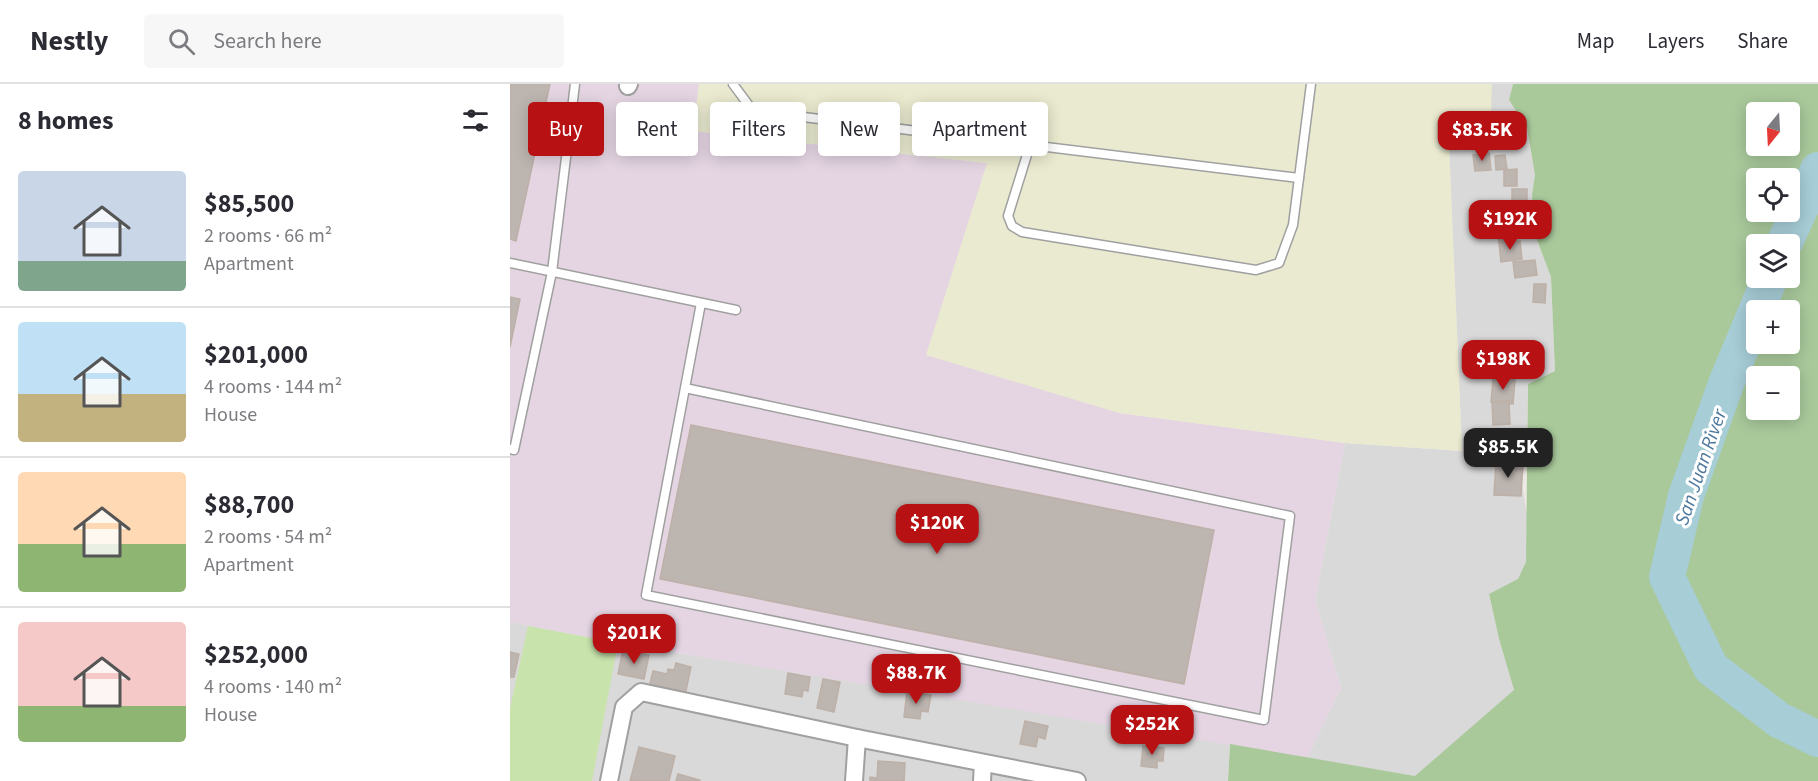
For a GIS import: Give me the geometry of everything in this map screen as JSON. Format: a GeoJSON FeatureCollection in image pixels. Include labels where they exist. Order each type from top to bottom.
{"type":"FeatureCollection","features":[{"type":"Feature","properties":{"kind":"street"},"geometry":{"type":"LineString","coordinates":[[609,781],[624,707],[641,692],[856,738],[1077,781]]}},
{"type":"Feature","properties":{"kind":"street"},"geometry":{"type":"LineString","coordinates":[[854,781],[856,738]]}},
{"type":"Feature","properties":{"kind":"street"},"geometry":{"type":"LineString","coordinates":[[982,781],[983,763]]}},
{"type":"Feature","properties":{"kind":"lane"},"geometry":{"type":"LineString","coordinates":[[510,449],[514,450],[552,272],[575,84]]}},
{"type":"Feature","properties":{"kind":"lane"},"geometry":{"type":"LineString","coordinates":[[733,84],[750,107],[779,114],[912,130]]}},
{"type":"Feature","properties":{"kind":"lane"},"geometry":{"type":"LineString","coordinates":[[1027,156],[1008,216],[1012,226],[1022,232],[1256,270],[1279,263],[1293,225],[1311,84]]}},
{"type":"Feature","properties":{"kind":"lane"},"geometry":{"type":"LineString","coordinates":[[1048,147],[1299,178]]}},
{"type":"Feature","properties":{"kind":"lane"},"geometry":{"type":"LineString","coordinates":[[510,263],[736,310]]}},
{"type":"Feature","properties":{"kind":"lane"},"geometry":{"type":"LineString","coordinates":[[685,388],[1290,516],[1264,720],[646,595],[701,303]]}},
{"type":"Feature","properties":{"kind":"shaded area"},"geometry":{"type":"Polygon","coordinates":[[[510,84],[699,84],[697,102],[616,102],[616,156],[698,156],[698,131],[710,133],[710,156],[806,156],[806,143],[818,145],[818,156],[900,156],[900,153],[987,163],[1119,413],[1345,443],[1315,600],[1341,688],[1307,758],[618,643],[510,622],[510,84]]]}},
{"type":"Feature","properties":{"kind":"shaded area"},"geometry":{"type":"Polygon","coordinates":[[[1458,84],[1513,84],[1509,100],[1527,128],[1535,175],[1532,194],[1534,232],[1551,277],[1555,371],[1528,384],[1527,443],[1522,484],[1527,515],[1527,562],[1516,583],[1489,595],[1499,639],[1514,690],[1616,717],[1415,776],[1307,758],[1341,688],[1315,600],[1345,443],[1462,451],[1448,121],[1458,84]]]}},
{"type":"Feature","properties":{"kind":"shaded area"},"geometry":{"type":"Polygon","coordinates":[[[510,622],[618,643],[1230,744],[1228,781],[510,781],[510,622]]]}},
{"type":"Feature","properties":{"kind":"green space"},"geometry":{"type":"Polygon","coordinates":[[[699,84],[1492,84],[1491,113],[1448,122],[1462,451],[1345,443],[1119,413],[926,355],[987,163],[923,156],[1048,156],[1048,102],[912,102],[912,155],[900,154],[900,102],[818,102],[818,145],[806,143],[806,102],[710,102],[710,133],[698,132],[697,102],[699,84]]]}},
{"type":"Feature","properties":{"kind":"green space"},"geometry":{"type":"Polygon","coordinates":[[[1513,84],[1818,84],[1818,781],[1228,781],[1230,744],[1415,776],[1514,690],[1489,594],[1518,579],[1526,562],[1528,384],[1555,371],[1551,277],[1534,232],[1532,194],[1535,175],[1527,128],[1509,100],[1513,84]]]}},
{"type":"Feature","properties":{"kind":"green space"},"geometry":{"type":"Polygon","coordinates":[[[528,626],[618,643],[592,781],[510,781],[510,708],[528,626]]]}},
{"type":"Feature","properties":{"kind":"building"},"geometry":{"type":"Polygon","coordinates":[[[510,84],[550,84],[546,102],[528,102],[528,156],[534,156],[516,241],[510,239],[510,84]]]}},
{"type":"Feature","properties":{"kind":"building"},"geometry":{"type":"Polygon","coordinates":[[[1489,153],[1491,170],[1475,171],[1473,155],[1489,153]]]}},
{"type":"Feature","properties":{"kind":"building"},"geometry":{"type":"Polygon","coordinates":[[[1505,155],[1507,169],[1496,170],[1495,156],[1505,155]]]}},
{"type":"Feature","properties":{"kind":"building"},"geometry":{"type":"Polygon","coordinates":[[[1517,169],[1517,186],[1504,186],[1504,170],[1517,169]]]}},
{"type":"Feature","properties":{"kind":"building"},"geometry":{"type":"Polygon","coordinates":[[[1512,189],[1527,189],[1527,205],[1512,206],[1512,189]]]}},
{"type":"Feature","properties":{"kind":"building"},"geometry":{"type":"Polygon","coordinates":[[[1524,206],[1526,219],[1492,224],[1490,210],[1524,206]]]}},
{"type":"Feature","properties":{"kind":"building"},"geometry":{"type":"Polygon","coordinates":[[[1511,224],[1515,240],[1499,243],[1496,227],[1511,224]]]}},
{"type":"Feature","properties":{"kind":"building"},"geometry":{"type":"Polygon","coordinates":[[[1520,241],[1522,259],[1501,262],[1499,243],[1520,241]]]}},
{"type":"Feature","properties":{"kind":"building"},"geometry":{"type":"Polygon","coordinates":[[[1535,260],[1537,275],[1515,278],[1513,262],[1535,260]]]}},
{"type":"Feature","properties":{"kind":"building"},"geometry":{"type":"Polygon","coordinates":[[[1534,284],[1546,284],[1545,303],[1533,302],[1534,284]]]}},
{"type":"Feature","properties":{"kind":"building"},"geometry":{"type":"Polygon","coordinates":[[[510,297],[520,299],[510,347],[510,297]]]}},
{"type":"Feature","properties":{"kind":"building"},"geometry":{"type":"Polygon","coordinates":[[[1493,379],[1515,380],[1513,404],[1491,402],[1493,379]]]}},
{"type":"Feature","properties":{"kind":"building"},"geometry":{"type":"Polygon","coordinates":[[[1509,401],[1510,424],[1493,425],[1492,402],[1509,401]]]}},
{"type":"Feature","properties":{"kind":"building"},"geometry":{"type":"Polygon","coordinates":[[[691,425],[1214,530],[1184,684],[660,579],[691,425]]]}},
{"type":"Feature","properties":{"kind":"building"},"geometry":{"type":"Polygon","coordinates":[[[1496,461],[1523,463],[1521,496],[1494,495],[1496,461]]]}},
{"type":"Feature","properties":{"kind":"building"},"geometry":{"type":"Polygon","coordinates":[[[623,650],[649,655],[644,679],[618,674],[623,650]]]}},
{"type":"Feature","properties":{"kind":"building"},"geometry":{"type":"Polygon","coordinates":[[[510,652],[519,654],[514,677],[510,677],[510,652]]]}},
{"type":"Feature","properties":{"kind":"building"},"geometry":{"type":"Polygon","coordinates":[[[676,663],[691,667],[685,695],[649,688],[653,671],[667,674],[668,669],[674,670],[676,663]]]}},
{"type":"Feature","properties":{"kind":"building"},"geometry":{"type":"Polygon","coordinates":[[[788,673],[810,677],[808,691],[803,690],[802,697],[785,694],[788,673]]]}},
{"type":"Feature","properties":{"kind":"building"},"geometry":{"type":"Polygon","coordinates":[[[823,679],[840,682],[834,712],[817,708],[823,679]]]}},
{"type":"Feature","properties":{"kind":"building"},"geometry":{"type":"Polygon","coordinates":[[[907,691],[931,695],[928,712],[921,711],[920,719],[904,717],[907,691]]]}},
{"type":"Feature","properties":{"kind":"building"},"geometry":{"type":"Polygon","coordinates":[[[1025,721],[1048,726],[1045,739],[1038,737],[1036,747],[1020,744],[1025,721]]]}},
{"type":"Feature","properties":{"kind":"building"},"geometry":{"type":"Polygon","coordinates":[[[1143,746],[1164,748],[1163,761],[1157,761],[1157,768],[1141,766],[1143,746]]]}},
{"type":"Feature","properties":{"kind":"building"},"geometry":{"type":"Polygon","coordinates":[[[639,747],[675,756],[669,781],[630,781],[639,747]]]}},
{"type":"Feature","properties":{"kind":"building"},"geometry":{"type":"Polygon","coordinates":[[[878,761],[905,763],[904,781],[870,781],[870,777],[877,778],[878,761]]]}},
{"type":"Feature","properties":{"kind":"building"},"geometry":{"type":"Polygon","coordinates":[[[678,774],[700,780],[700,781],[676,781],[678,774]]]}},
{"type":"Feature","properties":{"kind":"waterway","name":"San Juan River"},"geometry":{"type":"LineString","coordinates":[[1789,234],[1818,170]]}},
{"type":"Feature","properties":{"kind":"waterway","name":"San Juan River"},"geometry":{"type":"LineString","coordinates":[[1766,288],[1726,384],[1686,496],[1667,577],[1711,668],[1779,720],[1818,739]]}}]}
